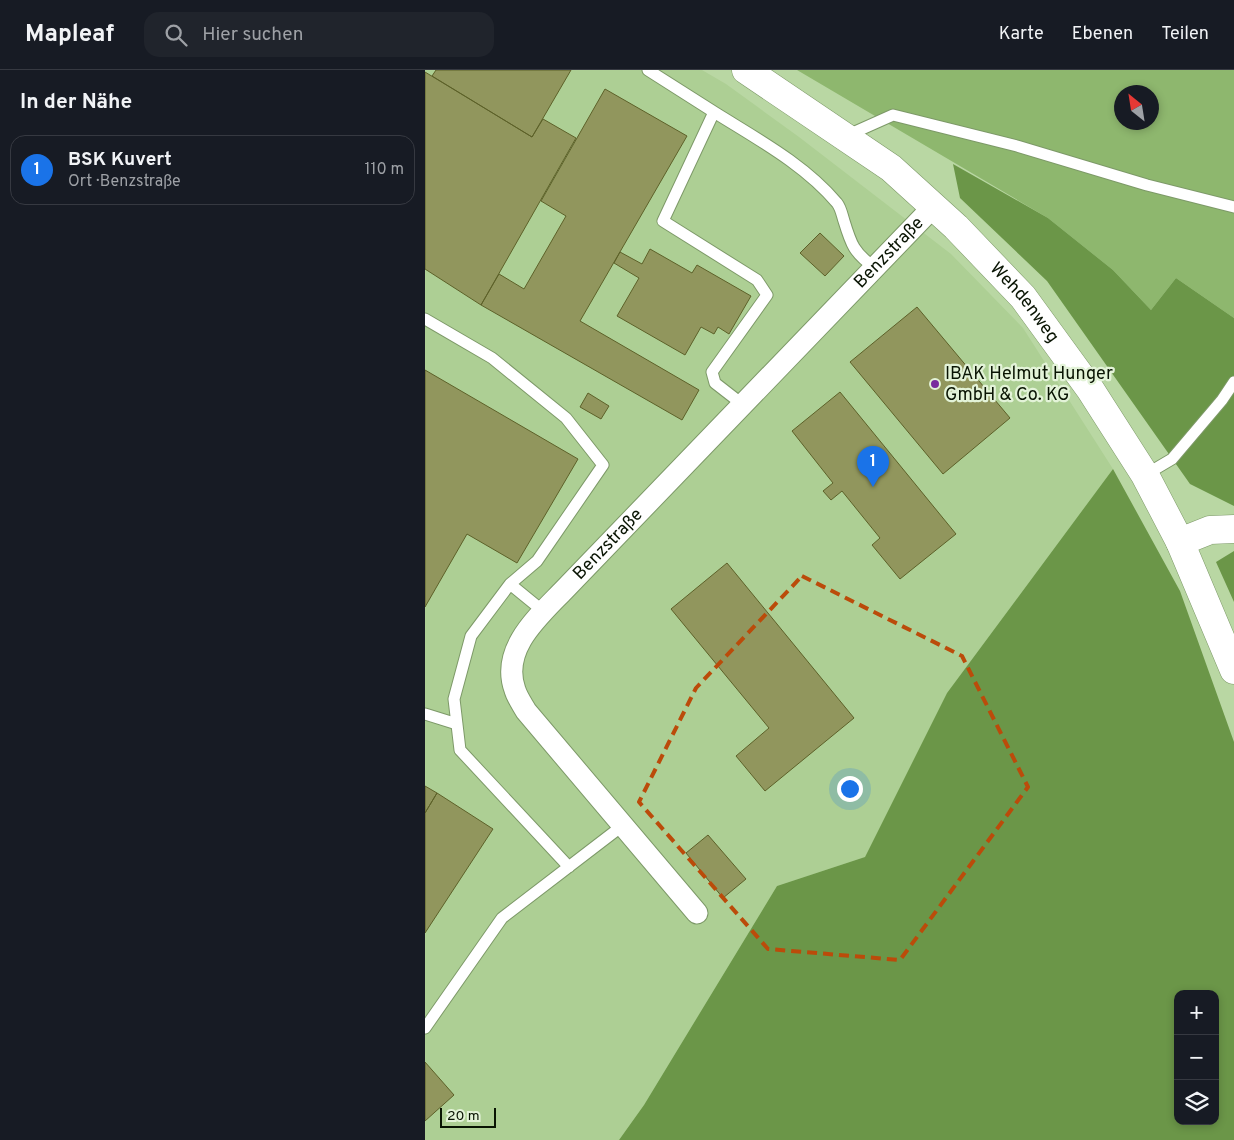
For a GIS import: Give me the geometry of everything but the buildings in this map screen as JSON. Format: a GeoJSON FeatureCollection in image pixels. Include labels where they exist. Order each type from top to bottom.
{"type":"FeatureCollection","features":[{"type":"Feature","properties":{"kind":"main road","name":"Wehdenweg"},"geometry":{"type":"LineString","coordinates":[[746,70],[891,168],[934,206],[1023,297],[1090,389],[1145,474],[1180,542],[1234,670]]}},
{"type":"Feature","properties":{"kind":"main road"},"geometry":{"type":"LineString","coordinates":[[1180,542],[1210,530],[1234,529]]}},
{"type":"Feature","properties":{"kind":"street","name":"Benzstraße"},"geometry":{"type":"LineString","coordinates":[[697,914],[525,711],[514,689],[511,666],[519,640],[543,611],[934,206]]}},
{"type":"Feature","properties":{"kind":"lane"},"geometry":{"type":"LineString","coordinates":[[648,70],[787,158],[816,181],[839,205],[852,246],[860,257],[874,267]]}},
{"type":"Feature","properties":{"kind":"lane"},"geometry":{"type":"LineString","coordinates":[[714,112],[663,221],[757,280],[767,295],[712,372],[715,383],[742,404]]}},
{"type":"Feature","properties":{"kind":"lane"},"geometry":{"type":"LineString","coordinates":[[846,136],[893,115],[1017,146],[1147,185],[1234,207]]}},
{"type":"Feature","properties":{"kind":"lane"},"geometry":{"type":"LineString","coordinates":[[425,319],[492,358],[566,418],[603,465],[537,561],[510,584],[471,636],[454,699],[460,750],[569,867]]}},
{"type":"Feature","properties":{"kind":"lane"},"geometry":{"type":"LineString","coordinates":[[1145,474],[1172,459],[1222,400],[1234,382]]}},
{"type":"Feature","properties":{"kind":"lane"},"geometry":{"type":"LineString","coordinates":[[510,584],[543,611]]}},
{"type":"Feature","properties":{"kind":"lane"},"geometry":{"type":"LineString","coordinates":[[425,714],[457,724]]}},
{"type":"Feature","properties":{"kind":"lane"},"geometry":{"type":"LineString","coordinates":[[425,1028],[502,918],[622,826]]}},
{"type":"Feature","properties":{"kind":"highlighted area"},"geometry":{"type":"Polygon","coordinates":[[[802,576],[962,656],[1028,787],[900,960],[768,949],[639,802],[696,688],[802,576]]]}},
{"type":"Feature","properties":{"kind":"shaded area"},"geometry":{"type":"Polygon","coordinates":[[[425,70],[702,70],[726,84],[799,137],[951,254],[1023,328],[1113,469],[947,693],[865,857],[777,886],[644,1105],[619,1140],[425,1140],[425,70]]]}},
{"type":"Feature","properties":{"kind":"shaded area"},"geometry":{"type":"Polygon","coordinates":[[[797,70],[1234,70],[1234,318],[1176,278],[1151,310],[1113,270],[1048,218],[797,70]]]}},
{"type":"Feature","properties":{"kind":"shaded area"},"geometry":{"type":"Polygon","coordinates":[[[953,164],[1048,218],[1113,270],[1151,310],[1176,278],[1234,318],[1234,506],[1190,484],[1047,281],[960,198],[953,164]]]}},
{"type":"Feature","properties":{"kind":"shaded area"},"geometry":{"type":"Polygon","coordinates":[[[1113,469],[1180,591],[1234,742],[1234,1140],[619,1140],[644,1105],[777,886],[865,857],[947,693],[1113,469]]]}},
{"type":"Feature","properties":{"kind":"shaded area"},"geometry":{"type":"Polygon","coordinates":[[[1234,551],[1234,602],[1216,562],[1234,551]]]}},
{"type":"Feature","properties":{"kind":"place","name":"IBAK Helmut Hunger GmbH & Co. KG"},"geometry":{"type":"Point","coordinates":[935,384]}},
{"type":"Feature","properties":{"kind":"place","name":"BSK Kuvert"},"geometry":{"type":"Point","coordinates":[873,487]}}]}
